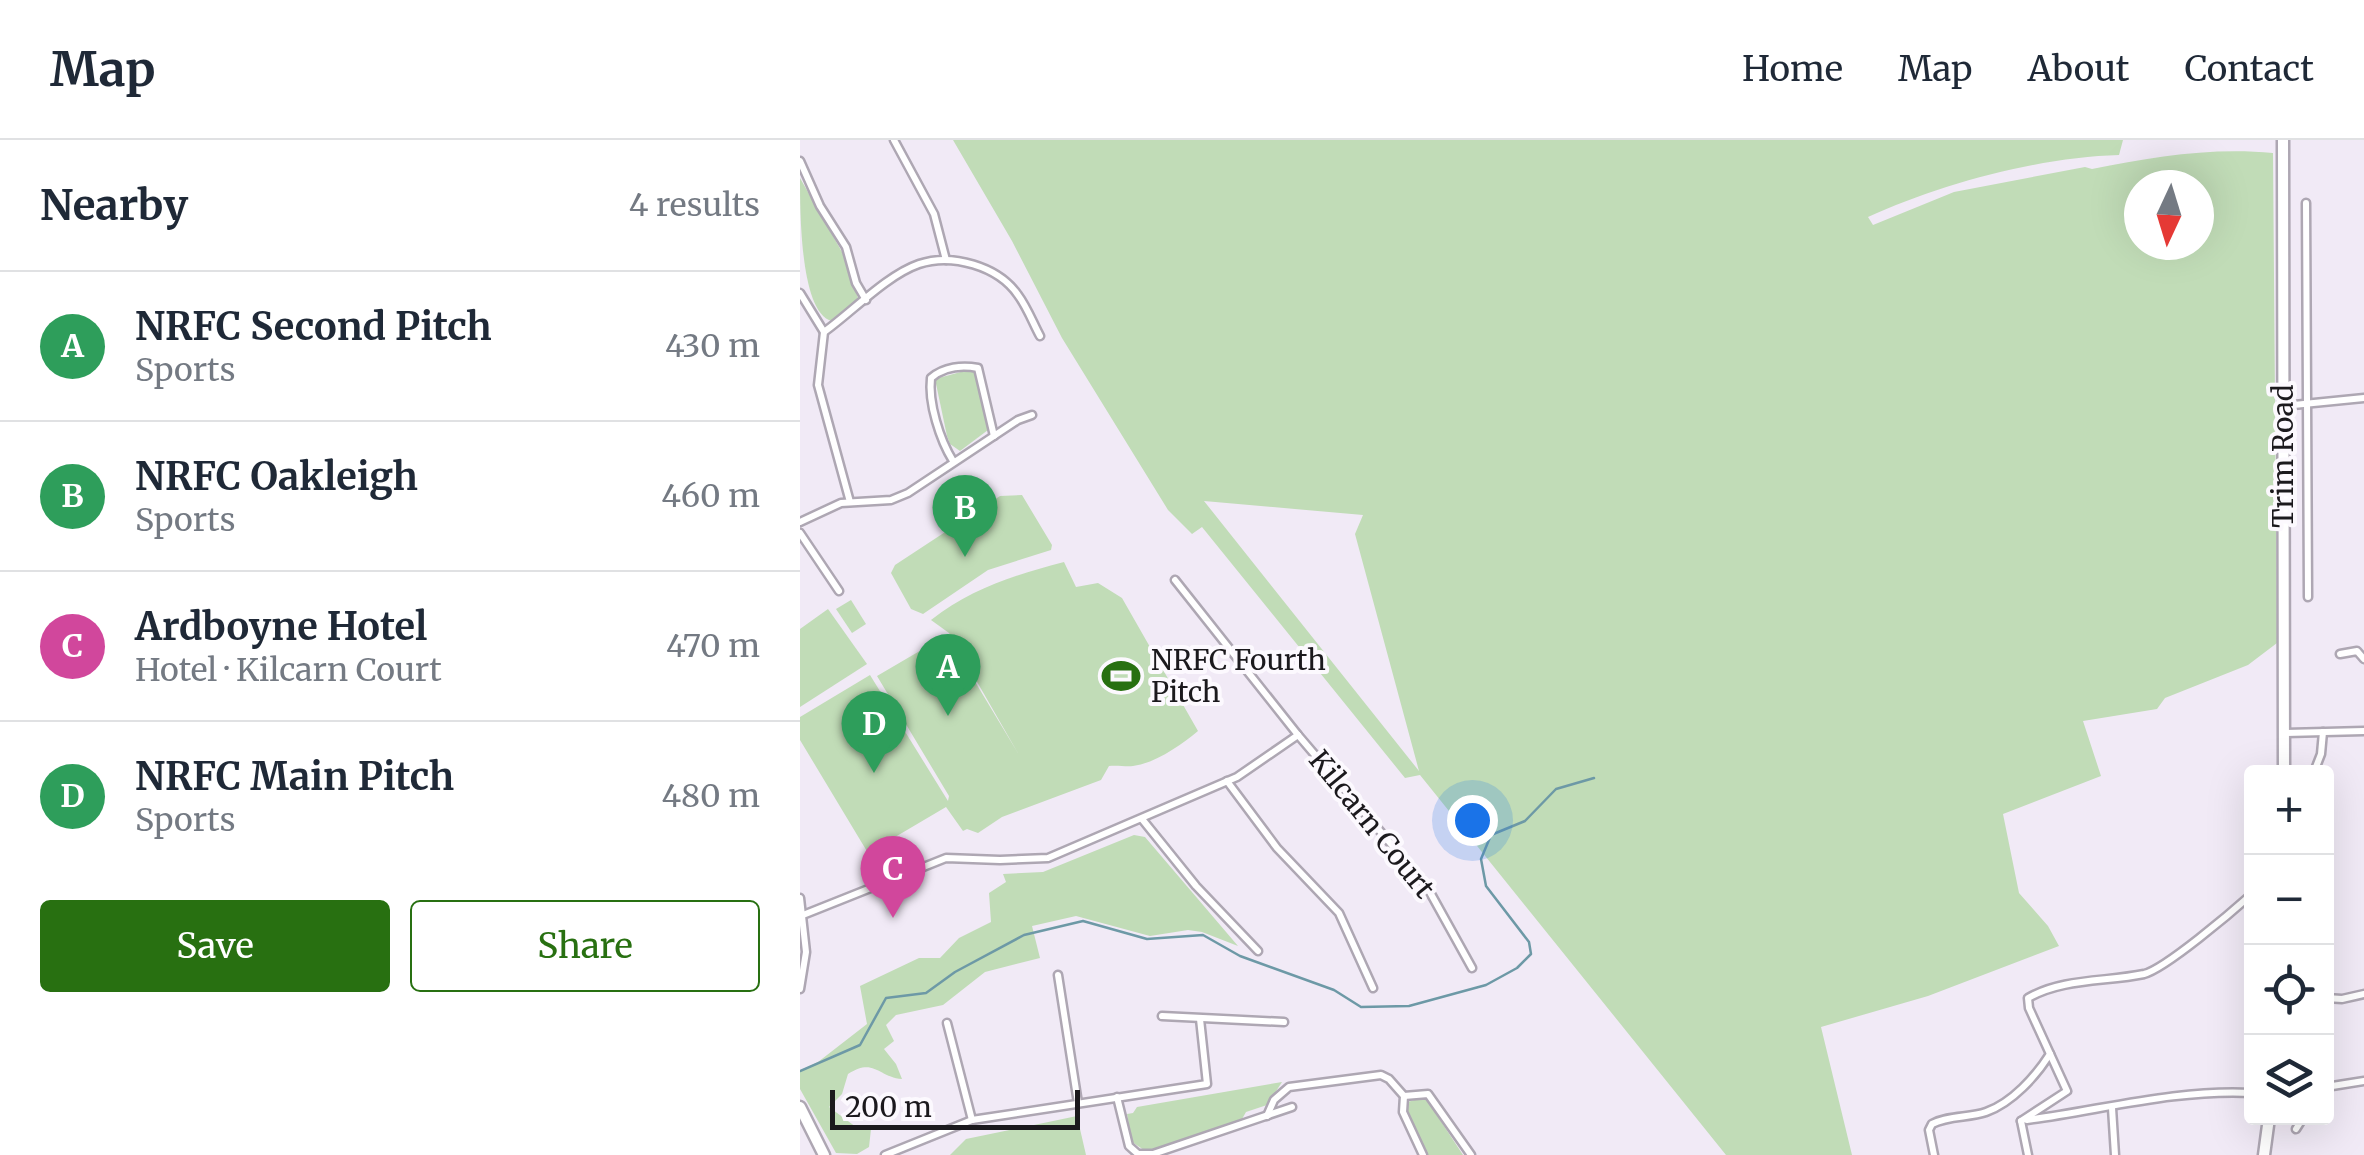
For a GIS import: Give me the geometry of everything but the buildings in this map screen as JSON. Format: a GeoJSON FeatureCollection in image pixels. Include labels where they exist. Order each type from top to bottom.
{"type":"FeatureCollection","features":[{"type":"Feature","properties":{"kind":"main road","name":"Trim Road"},"geometry":{"type":"LineString","coordinates":[[2283,140],[2284,765]]}},
{"type":"Feature","properties":{"kind":"main road"},"geometry":{"type":"LineString","coordinates":[[800,1107],[824,1155]]}},
{"type":"Feature","properties":{"kind":"main road"},"geometry":{"type":"LineString","coordinates":[[2264,1155],[2268,1125]]}},
{"type":"Feature","properties":{"kind":"street"},"geometry":{"type":"LineString","coordinates":[[894,140],[934,214],[946,260]]}},
{"type":"Feature","properties":{"kind":"street"},"geometry":{"type":"LineString","coordinates":[[800,163],[820,206],[846,247],[856,283],[866,300]]}},
{"type":"Feature","properties":{"kind":"street"},"geometry":{"type":"LineString","coordinates":[[2306,202],[2308,597]]}},
{"type":"Feature","properties":{"kind":"street"},"geometry":{"type":"LineString","coordinates":[[824,332],[918,264],[946,260],[995,274],[1016,292],[1040,336]]}},
{"type":"Feature","properties":{"kind":"street"},"geometry":{"type":"LineString","coordinates":[[800,292],[824,332],[818,385],[850,502]]}},
{"type":"Feature","properties":{"kind":"street"},"geometry":{"type":"LineString","coordinates":[[952,462],[930,388],[931,378],[939,371],[978,368],[994,436]]}},
{"type":"Feature","properties":{"kind":"street"},"geometry":{"type":"LineString","coordinates":[[2283,406],[2364,398]]}},
{"type":"Feature","properties":{"kind":"street"},"geometry":{"type":"LineString","coordinates":[[800,522],[850,502],[891,500],[908,493],[1018,420],[1032,415]]}},
{"type":"Feature","properties":{"kind":"street"},"geometry":{"type":"LineString","coordinates":[[800,533],[839,591]]}},
{"type":"Feature","properties":{"kind":"street","name":"Kilcarn Court"},"geometry":{"type":"LineString","coordinates":[[1176,580],[1298,735],[1426,885],[1472,968]]}},
{"type":"Feature","properties":{"kind":"street"},"geometry":{"type":"LineString","coordinates":[[2340,654],[2357,650],[2364,659]]}},
{"type":"Feature","properties":{"kind":"street"},"geometry":{"type":"LineString","coordinates":[[2284,732],[2364,731]]}},
{"type":"Feature","properties":{"kind":"street"},"geometry":{"type":"LineString","coordinates":[[2317,765],[2323,732]]}},
{"type":"Feature","properties":{"kind":"street","name":"Kilcarn Court"},"geometry":{"type":"LineString","coordinates":[[803,916],[946,858],[1048,858],[1227,781],[1255,767],[1298,735]]}},
{"type":"Feature","properties":{"kind":"street"},"geometry":{"type":"LineString","coordinates":[[1227,781],[1277,848],[1339,912],[1351,932],[1372,988]]}},
{"type":"Feature","properties":{"kind":"street"},"geometry":{"type":"LineString","coordinates":[[1142,819],[1196,886],[1258,951]]}},
{"type":"Feature","properties":{"kind":"street"},"geometry":{"type":"LineString","coordinates":[[800,898],[806,952],[800,989]]}},
{"type":"Feature","properties":{"kind":"street"},"geometry":{"type":"LineString","coordinates":[[2020,1121],[2067,1091],[2028,998],[2089,980],[2147,973],[2244,900]]}},
{"type":"Feature","properties":{"kind":"street"},"geometry":{"type":"LineString","coordinates":[[1058,975],[1078,1103]]}},
{"type":"Feature","properties":{"kind":"street"},"geometry":{"type":"LineString","coordinates":[[2334,999],[2364,994]]}},
{"type":"Feature","properties":{"kind":"street"},"geometry":{"type":"LineString","coordinates":[[1162,1016],[1284,1022]]}},
{"type":"Feature","properties":{"kind":"street"},"geometry":{"type":"LineString","coordinates":[[886,1155],[972,1120],[1207,1084],[1200,1019]]}},
{"type":"Feature","properties":{"kind":"street"},"geometry":{"type":"LineString","coordinates":[[946,1023],[972,1120]]}},
{"type":"Feature","properties":{"kind":"street"},"geometry":{"type":"LineString","coordinates":[[1934,1155],[1929,1130],[1932,1124],[1985,1113],[1999,1106],[2038,1074],[2050,1054]]}},
{"type":"Feature","properties":{"kind":"street"},"geometry":{"type":"LineString","coordinates":[[1267,1116],[1274,1100],[1289,1086],[1371,1074],[1389,1079],[1404,1096],[1403,1112],[1423,1155]]}},
{"type":"Feature","properties":{"kind":"street"},"geometry":{"type":"LineString","coordinates":[[2334,1086],[2364,1081]]}},
{"type":"Feature","properties":{"kind":"street"},"geometry":{"type":"LineString","coordinates":[[2020,1121],[2112,1108],[2184,1092],[2244,1093]]}},
{"type":"Feature","properties":{"kind":"street"},"geometry":{"type":"LineString","coordinates":[[1404,1096],[1428,1094],[1470,1155]]}},
{"type":"Feature","properties":{"kind":"street"},"geometry":{"type":"LineString","coordinates":[[1118,1097],[1129,1146],[1138,1154],[1153,1154],[1292,1107]]}},
{"type":"Feature","properties":{"kind":"street"},"geometry":{"type":"LineString","coordinates":[[2112,1108],[2115,1155]]}},
{"type":"Feature","properties":{"kind":"street"},"geometry":{"type":"LineString","coordinates":[[2020,1121],[2028,1155]]}},
{"type":"Feature","properties":{"kind":"street"},"geometry":{"type":"LineString","coordinates":[[2296,1129],[2298,1125]]}},
{"type":"Feature","properties":{"kind":"green space"},"geometry":{"type":"Polygon","coordinates":[[[953,140],[2123,140],[2119,155],[2057,161],[1958,183],[1868,217],[1873,225],[1954,192],[2085,167],[2205,152],[2273,153],[2277,643],[2248,665],[2165,698],[2157,709],[2083,721],[2101,776],[2003,814],[2019,893],[2048,926],[2059,946],[1928,996],[1821,1027],[1852,1155],[1726,1155],[1420,775],[1405,778],[1202,527],[1192,534],[1168,510],[1062,338],[953,140]],[[1204,501],[1419,771],[1355,534],[1363,515],[1204,501]]]}},
{"type":"Feature","properties":{"kind":"green space"},"geometry":{"type":"Polygon","coordinates":[[[800,178],[842,252],[858,298],[855,305],[832,321],[821,314],[808,281],[800,178]]]}},
{"type":"Feature","properties":{"kind":"green space"},"geometry":{"type":"Polygon","coordinates":[[[975,371],[988,430],[960,451],[947,436],[935,379],[975,371]]]}},
{"type":"Feature","properties":{"kind":"green space"},"geometry":{"type":"Polygon","coordinates":[[[1022,495],[1052,545],[1051,550],[988,570],[923,614],[911,609],[891,573],[895,565],[1000,496],[1022,495]]]}},
{"type":"Feature","properties":{"kind":"green space"},"geometry":{"type":"Polygon","coordinates":[[[1064,562],[1076,587],[1098,583],[1122,598],[1198,731],[1159,757],[1133,766],[1109,766],[1101,780],[1002,817],[978,833],[963,831],[946,807],[868,853],[800,740],[800,717],[870,675],[948,801],[949,796],[877,676],[947,635],[1019,755],[949,633],[931,620],[994,584],[1064,562]]]}},
{"type":"Feature","properties":{"kind":"green space"},"geometry":{"type":"Polygon","coordinates":[[[851,600],[866,624],[852,633],[836,609],[851,600]]]}},
{"type":"Feature","properties":{"kind":"green space"},"geometry":{"type":"Polygon","coordinates":[[[828,609],[867,664],[800,707],[800,629],[828,609]]]}},
{"type":"Feature","properties":{"kind":"green space"},"geometry":{"type":"Polygon","coordinates":[[[1134,835],[1145,837],[1238,946],[1202,932],[1188,930],[1150,936],[1076,916],[1032,926],[1040,958],[985,972],[943,1005],[896,1015],[886,1025],[894,1041],[884,1049],[902,1079],[864,1067],[848,1074],[842,1094],[829,1107],[856,1127],[871,1129],[869,1147],[857,1154],[836,1153],[800,1089],[800,1071],[867,1024],[860,986],[919,958],[940,958],[959,938],[991,922],[989,893],[1006,882],[1003,874],[1043,872],[1134,835]]]}},
{"type":"Feature","properties":{"kind":"green space"},"geometry":{"type":"Polygon","coordinates":[[[1282,1082],[1267,1105],[1246,1112],[1242,1119],[1154,1150],[1144,1150],[1132,1142],[1127,1114],[1137,1107],[1282,1082]]]}},
{"type":"Feature","properties":{"kind":"green space"},"geometry":{"type":"Polygon","coordinates":[[[1427,1100],[1463,1155],[1428,1155],[1406,1114],[1408,1102],[1427,1100]]]}},
{"type":"Feature","properties":{"kind":"green space"},"geometry":{"type":"Polygon","coordinates":[[[1077,1116],[1086,1155],[950,1155],[966,1139],[1077,1116]]]}},
{"type":"Feature","properties":{"kind":"waterway"},"geometry":{"type":"LineString","coordinates":[[800,1071],[860,1045],[886,998],[926,993],[955,972],[1024,935],[1083,921],[1147,939],[1203,935],[1240,956],[1334,990],[1361,1007],[1409,1006],[1486,985],[1517,968],[1531,954],[1529,942],[1486,886],[1481,859],[1491,835],[1525,821],[1556,789],[1594,778]]}},
{"type":"Feature","properties":{"kind":"place","name":"NRFC Oakleigh"},"geometry":{"type":"Point","coordinates":[965,557]}},
{"type":"Feature","properties":{"kind":"place","name":"NRFC Fourth Pitch"},"geometry":{"type":"Point","coordinates":[1121,676]}},
{"type":"Feature","properties":{"kind":"place","name":"NRFC Second Pitch"},"geometry":{"type":"Point","coordinates":[948,716]}},
{"type":"Feature","properties":{"kind":"place","name":"NRFC Main Pitch"},"geometry":{"type":"Point","coordinates":[874,773]}},
{"type":"Feature","properties":{"kind":"place","name":"Ardboyne Hotel"},"geometry":{"type":"Point","coordinates":[893,918]}}]}
